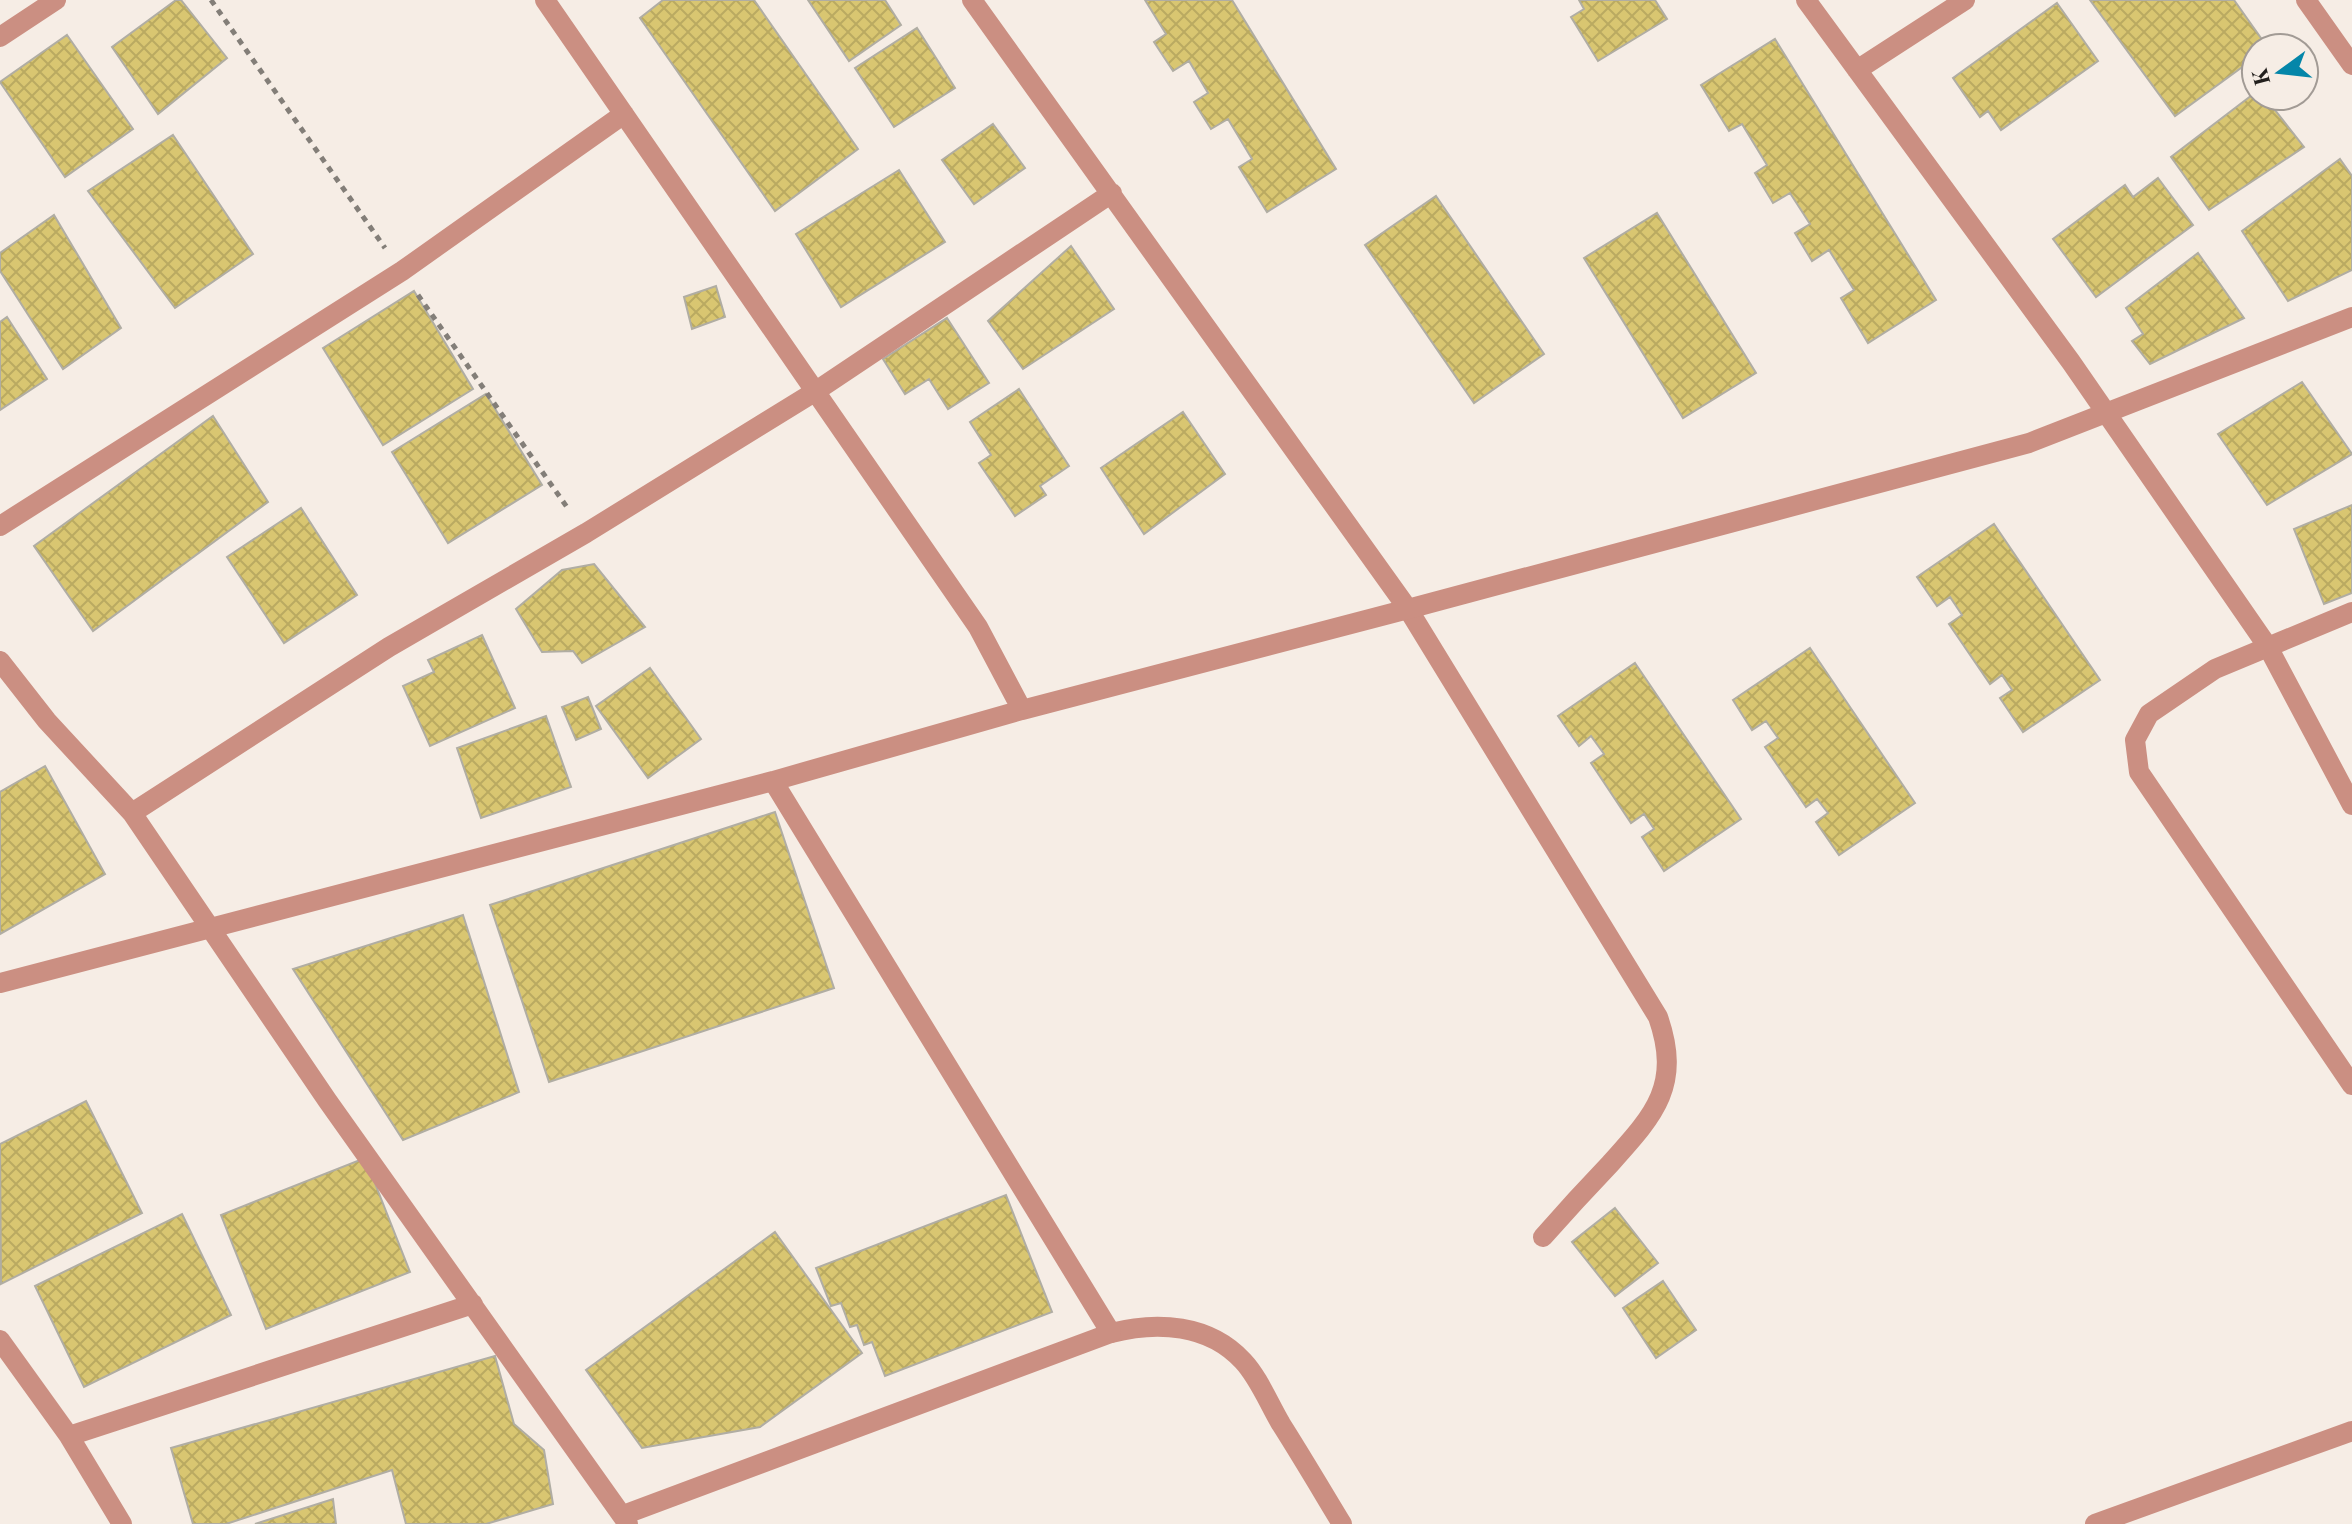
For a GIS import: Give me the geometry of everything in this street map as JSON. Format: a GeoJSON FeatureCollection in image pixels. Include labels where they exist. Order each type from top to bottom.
{"type":"FeatureCollection","features":[{"type":"Feature","properties":{"kind":"street"},"geometry":{"type":"LineString","coordinates":[[0,37],[56,0]]}},
{"type":"Feature","properties":{"kind":"street"},"geometry":{"type":"LineString","coordinates":[[545,0],[978,627],[1022,710]]}},
{"type":"Feature","properties":{"kind":"street"},"geometry":{"type":"LineString","coordinates":[[972,0],[1408,609],[1658,1017],[1664,1035],[1666,1073],[1648,1122],[1543,1237]]}},
{"type":"Feature","properties":{"kind":"street"},"geometry":{"type":"LineString","coordinates":[[1806,0],[2106,413],[2268,647],[2352,805]]}},
{"type":"Feature","properties":{"kind":"street"},"geometry":{"type":"LineString","coordinates":[[1857,70],[1965,0]]}},
{"type":"Feature","properties":{"kind":"street"},"geometry":{"type":"LineString","coordinates":[[2306,0],[2352,65]]}},
{"type":"Feature","properties":{"kind":"street"},"geometry":{"type":"LineString","coordinates":[[0,526],[402,271],[624,114]]}},
{"type":"Feature","properties":{"kind":"street"},"geometry":{"type":"LineString","coordinates":[[132,813],[389,647],[586,533],[816,391],[1112,193]]}},
{"type":"Feature","properties":{"kind":"street"},"geometry":{"type":"LineString","coordinates":[[0,983],[773,781],[1022,710],[2029,443],[2352,317]]}},
{"type":"Feature","properties":{"kind":"street"},"geometry":{"type":"LineString","coordinates":[[2352,612],[2215,669],[2149,714],[2135,740],[2139,772],[2352,1085]]}},
{"type":"Feature","properties":{"kind":"street"},"geometry":{"type":"LineString","coordinates":[[0,661],[47,721],[132,813],[327,1100],[626,1519],[1111,1333],[1137,1326],[1163,1325],[1188,1329],[1209,1337],[1244,1361],[1342,1524]]}},
{"type":"Feature","properties":{"kind":"street"},"geometry":{"type":"LineString","coordinates":[[773,781],[1111,1333]]}},
{"type":"Feature","properties":{"kind":"street"},"geometry":{"type":"LineString","coordinates":[[69,1436],[473,1304]]}},
{"type":"Feature","properties":{"kind":"street"},"geometry":{"type":"LineString","coordinates":[[3,1349],[69,1436],[122,1524]]}},
{"type":"Feature","properties":{"kind":"street"},"geometry":{"type":"LineString","coordinates":[[2095,1524],[2352,1431]]}},
{"type":"Feature","properties":{"kind":"building"},"geometry":{"type":"Polygon","coordinates":[[[176,0],[181,0],[227,58],[158,114],[112,47],[176,0]]]}},
{"type":"Feature","properties":{"kind":"building"},"geometry":{"type":"Polygon","coordinates":[[[663,0],[754,0],[858,149],[775,211],[640,18],[663,0]]]}},
{"type":"Feature","properties":{"kind":"building"},"geometry":{"type":"Polygon","coordinates":[[[808,0],[885,0],[901,25],[849,61],[808,0]]]}},
{"type":"Feature","properties":{"kind":"building"},"geometry":{"type":"Polygon","coordinates":[[[1145,0],[1232,0],[1336,169],[1267,212],[1239,167],[1252,159],[1228,119],[1211,129],[1194,102],[1208,93],[1189,61],[1173,71],[1154,42],[1166,34],[1145,0]]]}},
{"type":"Feature","properties":{"kind":"building"},"geometry":{"type":"Polygon","coordinates":[[[1579,0],[1655,0],[1667,19],[1598,61],[1571,17],[1584,9],[1579,0]]]}},
{"type":"Feature","properties":{"kind":"building"},"geometry":{"type":"Polygon","coordinates":[[[2090,0],[2234,0],[2257,32],[2240,32],[2240,69],[2175,116],[2090,0]]]}},
{"type":"Feature","properties":{"kind":"building"},"geometry":{"type":"Polygon","coordinates":[[[2057,3],[2098,61],[2001,130],[1988,111],[1980,117],[1953,78],[2057,3]]]}},
{"type":"Feature","properties":{"kind":"building"},"geometry":{"type":"Polygon","coordinates":[[[917,28],[955,88],[894,127],[855,68],[917,28]]]}},
{"type":"Feature","properties":{"kind":"building"},"geometry":{"type":"Polygon","coordinates":[[[67,35],[133,129],[65,177],[0,82],[67,35]]]}},
{"type":"Feature","properties":{"kind":"building"},"geometry":{"type":"Polygon","coordinates":[[[1775,39],[1936,300],[1868,343],[1841,298],[1854,290],[1829,250],[1812,261],[1795,233],[1810,224],[1790,193],[1773,203],[1755,173],[1767,165],[1742,124],[1729,131],[1701,85],[1775,39]]]}},
{"type":"Feature","properties":{"kind":"building"},"geometry":{"type":"Polygon","coordinates":[[[2240,104],[2240,112],[2277,112],[2304,147],[2209,210],[2171,157],[2240,104]]]}},
{"type":"Feature","properties":{"kind":"building"},"geometry":{"type":"Polygon","coordinates":[[[993,124],[1025,168],[974,204],[942,160],[993,124]]]}},
{"type":"Feature","properties":{"kind":"building"},"geometry":{"type":"Polygon","coordinates":[[[173,135],[253,254],[175,308],[88,191],[173,135]]]}},
{"type":"Feature","properties":{"kind":"building"},"geometry":{"type":"Polygon","coordinates":[[[2340,159],[2352,176],[2352,270],[2288,301],[2242,231],[2340,159]]]}},
{"type":"Feature","properties":{"kind":"building"},"geometry":{"type":"Polygon","coordinates":[[[899,170],[945,242],[841,307],[796,234],[899,170]]]}},
{"type":"Feature","properties":{"kind":"building"},"geometry":{"type":"Polygon","coordinates":[[[2158,178],[2193,225],[2096,297],[2053,239],[2125,185],[2133,197],[2158,178]]]}},
{"type":"Feature","properties":{"kind":"building"},"geometry":{"type":"Polygon","coordinates":[[[1436,196],[1544,354],[1474,403],[1365,245],[1436,196]]]}},
{"type":"Feature","properties":{"kind":"building"},"geometry":{"type":"Polygon","coordinates":[[[1657,213],[1756,373],[1683,418],[1584,258],[1657,213]]]}},
{"type":"Feature","properties":{"kind":"building"},"geometry":{"type":"Polygon","coordinates":[[[54,215],[121,328],[63,369],[0,271],[0,253],[54,215]]]}},
{"type":"Feature","properties":{"kind":"building"},"geometry":{"type":"Polygon","coordinates":[[[1071,246],[1114,309],[1023,369],[988,321],[1071,246]]]}},
{"type":"Feature","properties":{"kind":"building"},"geometry":{"type":"Polygon","coordinates":[[[2198,253],[2244,318],[2150,364],[2132,341],[2143,334],[2126,308],[2198,253]]]}},
{"type":"Feature","properties":{"kind":"building"},"geometry":{"type":"Polygon","coordinates":[[[716,286],[725,317],[692,329],[684,297],[716,286]]]}},
{"type":"Feature","properties":{"kind":"building"},"geometry":{"type":"Polygon","coordinates":[[[414,291],[473,389],[383,445],[323,348],[414,291]]]}},
{"type":"Feature","properties":{"kind":"building"},"geometry":{"type":"Polygon","coordinates":[[[7,317],[47,379],[0,410],[0,322],[7,317]]]}},
{"type":"Feature","properties":{"kind":"building"},"geometry":{"type":"Polygon","coordinates":[[[947,318],[989,383],[948,409],[929,379],[905,394],[883,359],[947,318]]]}},
{"type":"Feature","properties":{"kind":"building"},"geometry":{"type":"Polygon","coordinates":[[[2302,382],[2352,454],[2267,505],[2218,434],[2302,382]]]}},
{"type":"Feature","properties":{"kind":"building"},"geometry":{"type":"Polygon","coordinates":[[[1019,389],[1069,466],[1040,486],[1046,495],[1015,516],[979,463],[991,455],[970,422],[1019,389]]]}},
{"type":"Feature","properties":{"kind":"building"},"geometry":{"type":"Polygon","coordinates":[[[486,394],[542,485],[448,543],[392,452],[486,394]]]}},
{"type":"Feature","properties":{"kind":"building"},"geometry":{"type":"Polygon","coordinates":[[[1183,412],[1225,474],[1144,534],[1101,468],[1183,412]]]}},
{"type":"Feature","properties":{"kind":"building"},"geometry":{"type":"Polygon","coordinates":[[[213,416],[268,502],[93,631],[34,546],[213,416]]]}},
{"type":"Feature","properties":{"kind":"building"},"geometry":{"type":"Polygon","coordinates":[[[2352,505],[2352,593],[2324,604],[2294,529],[2352,505]]]}},
{"type":"Feature","properties":{"kind":"building"},"geometry":{"type":"Polygon","coordinates":[[[301,508],[357,595],[284,643],[227,557],[301,508]]]}},
{"type":"Feature","properties":{"kind":"building"},"geometry":{"type":"Polygon","coordinates":[[[1994,524],[2100,680],[2023,732],[2000,698],[2012,690],[2002,675],[1990,684],[1949,624],[1962,615],[1950,597],[1937,606],[1917,577],[1994,524]]]}},
{"type":"Feature","properties":{"kind":"building"},"geometry":{"type":"Polygon","coordinates":[[[594,564],[645,627],[582,663],[573,651],[542,652],[516,609],[562,570],[594,564]]]}},
{"type":"Feature","properties":{"kind":"building"},"geometry":{"type":"Polygon","coordinates":[[[482,635],[515,708],[430,746],[403,686],[434,672],[428,660],[482,635]]]}},
{"type":"Feature","properties":{"kind":"building"},"geometry":{"type":"Polygon","coordinates":[[[1810,648],[1915,803],[1839,855],[1816,822],[1828,813],[1817,799],[1806,807],[1765,747],[1778,738],[1766,721],[1752,730],[1733,700],[1810,648]]]}},
{"type":"Feature","properties":{"kind":"building"},"geometry":{"type":"Polygon","coordinates":[[[1635,663],[1741,819],[1664,871],[1642,837],[1654,829],[1644,814],[1631,823],[1591,763],[1604,754],[1591,736],[1579,746],[1558,716],[1635,663]]]}},
{"type":"Feature","properties":{"kind":"building"},"geometry":{"type":"Polygon","coordinates":[[[650,668],[701,739],[648,778],[596,706],[650,668]]]}},
{"type":"Feature","properties":{"kind":"building"},"geometry":{"type":"Polygon","coordinates":[[[588,697],[601,729],[576,740],[562,707],[588,697]]]}},
{"type":"Feature","properties":{"kind":"building"},"geometry":{"type":"Polygon","coordinates":[[[546,716],[571,787],[481,818],[457,748],[546,716]]]}},
{"type":"Feature","properties":{"kind":"building"},"geometry":{"type":"Polygon","coordinates":[[[45,766],[105,874],[0,934],[0,792],[45,766]]]}},
{"type":"Feature","properties":{"kind":"building"},"geometry":{"type":"Polygon","coordinates":[[[775,812],[834,988],[549,1082],[490,905],[775,812]]]}},
{"type":"Feature","properties":{"kind":"building"},"geometry":{"type":"Polygon","coordinates":[[[463,915],[519,1092],[403,1140],[293,969],[463,915]]]}},
{"type":"Feature","properties":{"kind":"building"},"geometry":{"type":"Polygon","coordinates":[[[86,1101],[142,1213],[1,1284],[0,1144],[86,1101]]]}},
{"type":"Feature","properties":{"kind":"building"},"geometry":{"type":"Polygon","coordinates":[[[365,1158],[410,1272],[266,1329],[221,1215],[365,1158]]]}},
{"type":"Feature","properties":{"kind":"building"},"geometry":{"type":"Polygon","coordinates":[[[1006,1195],[1052,1312],[885,1376],[872,1342],[864,1345],[857,1325],[850,1327],[841,1303],[831,1306],[816,1268],[1006,1195]]]}},
{"type":"Feature","properties":{"kind":"building"},"geometry":{"type":"Polygon","coordinates":[[[1615,1208],[1658,1263],[1615,1296],[1572,1242],[1615,1208]]]}},
{"type":"Feature","properties":{"kind":"building"},"geometry":{"type":"Polygon","coordinates":[[[182,1214],[231,1315],[84,1387],[35,1286],[182,1214]]]}},
{"type":"Feature","properties":{"kind":"building"},"geometry":{"type":"Polygon","coordinates":[[[775,1232],[862,1353],[760,1427],[642,1448],[586,1370],[775,1232]]]}},
{"type":"Feature","properties":{"kind":"building"},"geometry":{"type":"Polygon","coordinates":[[[1663,1281],[1696,1330],[1656,1358],[1623,1308],[1663,1281]]]}},
{"type":"Feature","properties":{"kind":"building"},"geometry":{"type":"Polygon","coordinates":[[[495,1356],[514,1424],[544,1450],[553,1504],[486,1524],[406,1524],[392,1470],[226,1524],[193,1524],[171,1448],[495,1356]]]}},
{"type":"Feature","properties":{"kind":"building"},"geometry":{"type":"Polygon","coordinates":[[[333,1499],[336,1524],[255,1524],[333,1499]]]}}]}
